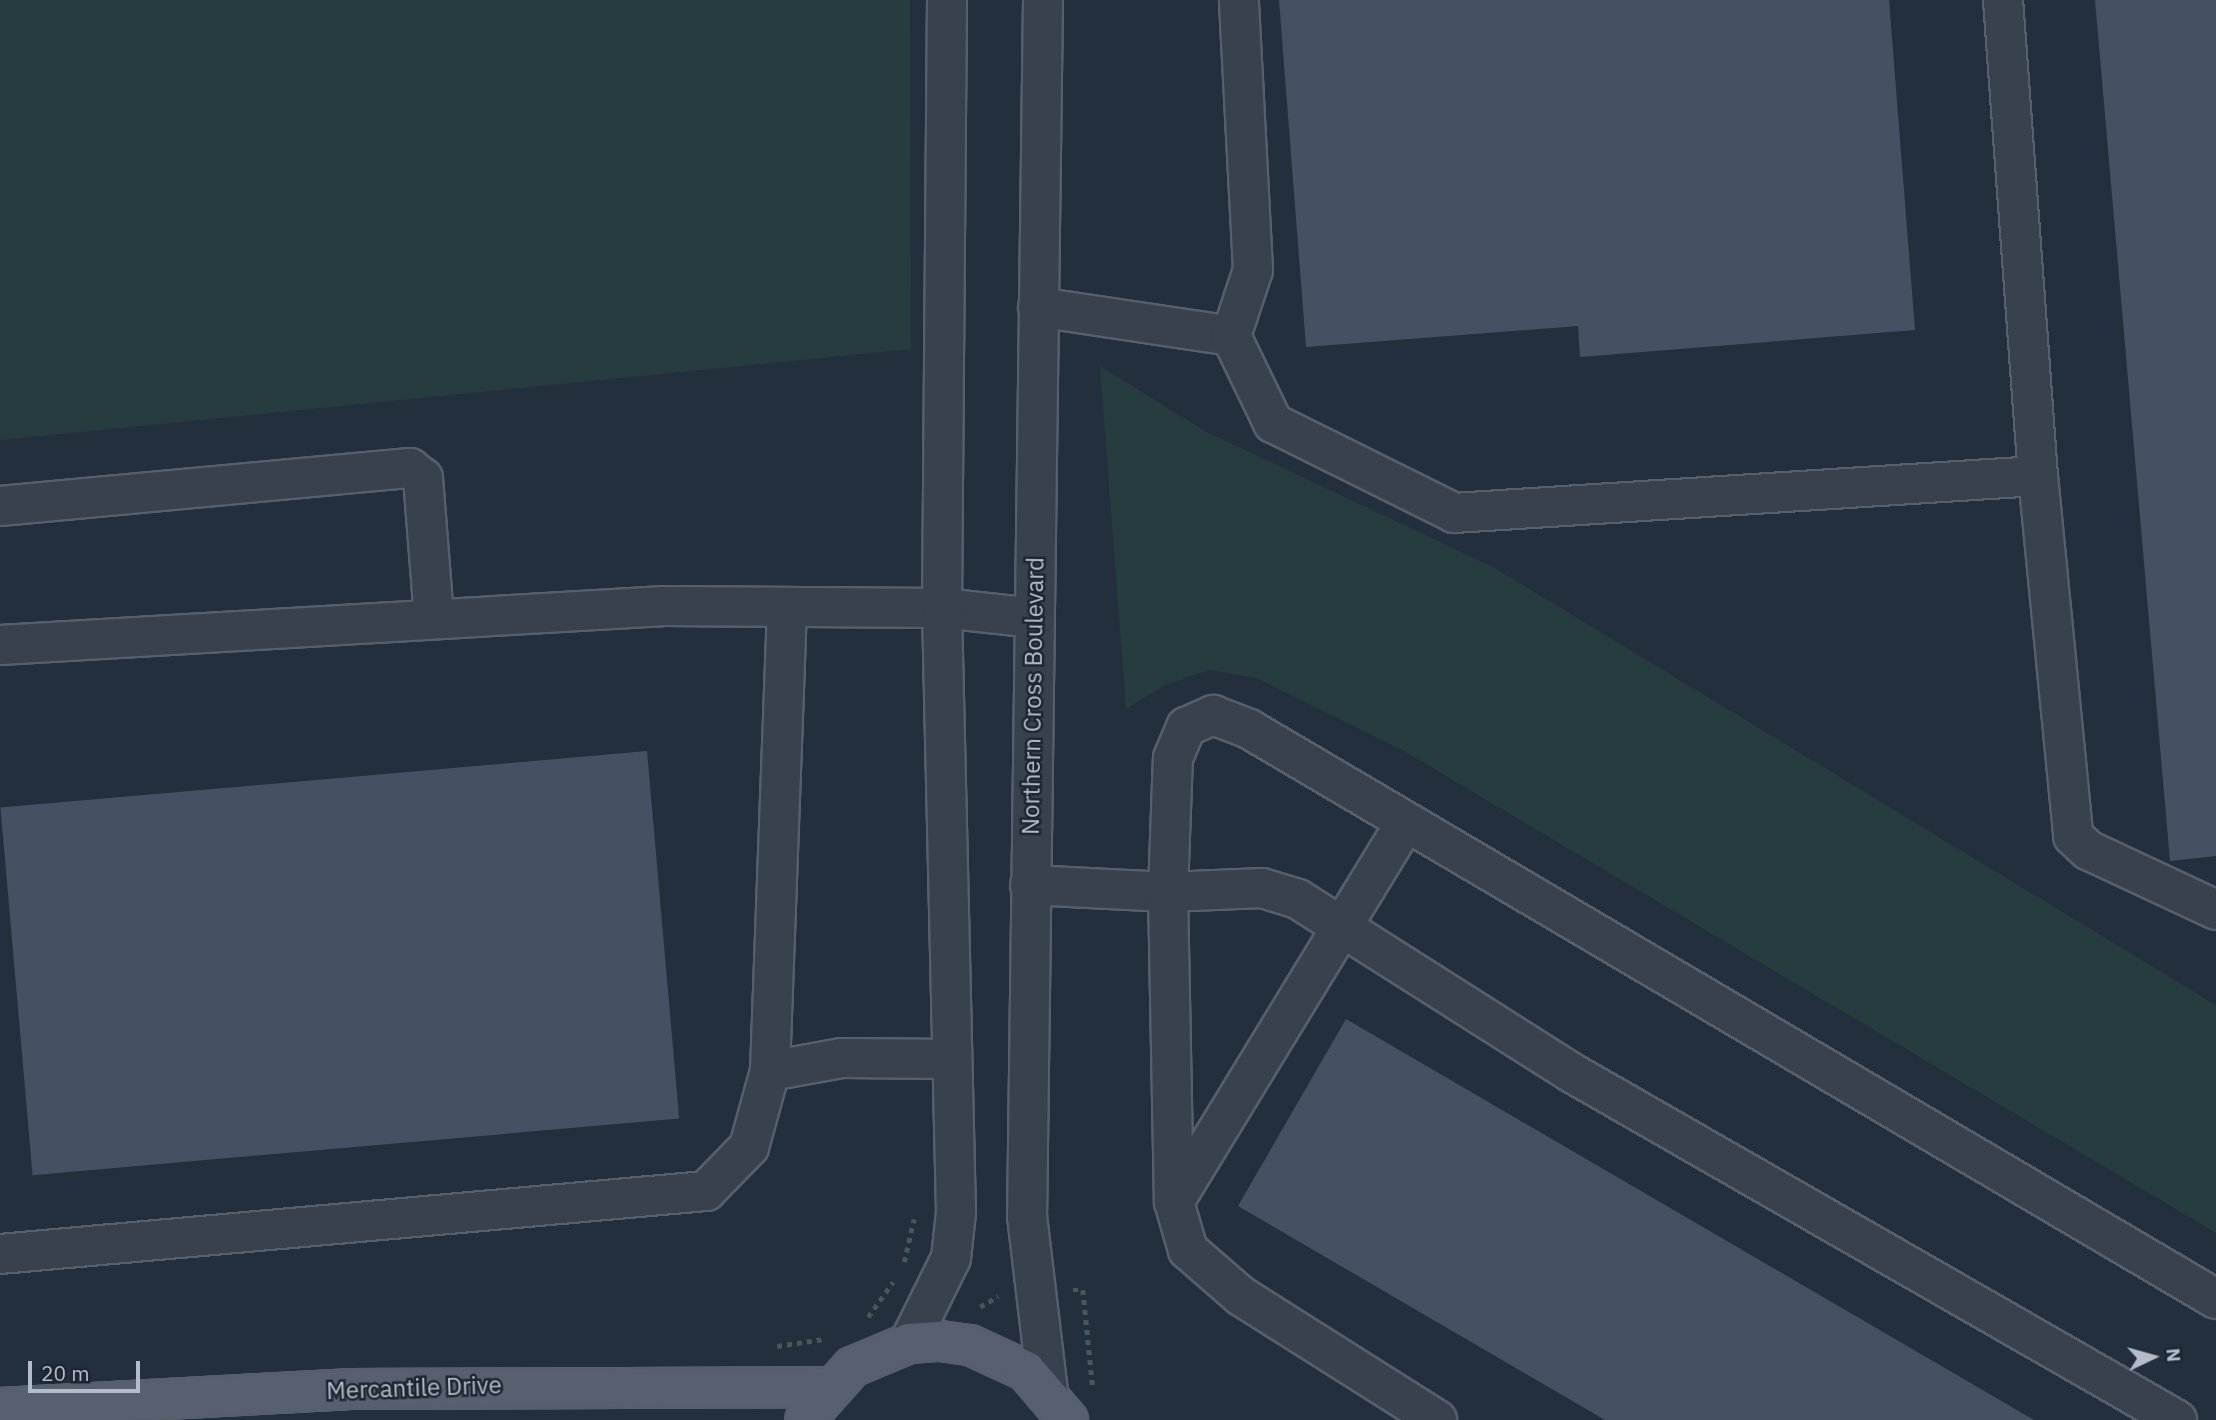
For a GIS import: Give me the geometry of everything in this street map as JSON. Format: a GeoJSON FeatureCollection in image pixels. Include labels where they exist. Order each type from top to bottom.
{"type":"FeatureCollection","features":[{"type":"Feature","properties":{"kind":"main road"},"geometry":{"type":"LineString","coordinates":[[805,1420],[829,1387],[852,1367],[909,1343],[970,1345],[1026,1371],[1071,1403]]}},
{"type":"Feature","properties":{"kind":"main road","name":"Mercantile Drive"},"geometry":{"type":"LineString","coordinates":[[0,1408],[347,1389],[829,1387]]}},
{"type":"Feature","properties":{"kind":"street"},"geometry":{"type":"LineString","coordinates":[[909,1343],[951,1258],[952,1059],[942,608],[947,0]]}},
{"type":"Feature","properties":{"kind":"street","name":"Northern Cross Boulevard"},"geometry":{"type":"LineString","coordinates":[[1043,0],[1027,1216],[1071,1403]]}},
{"type":"Feature","properties":{"kind":"street"},"geometry":{"type":"LineString","coordinates":[[1238,0],[1253,270],[1231,337],[1273,423],[1454,513],[2038,476]]}},
{"type":"Feature","properties":{"kind":"street"},"geometry":{"type":"LineString","coordinates":[[2003,0],[2038,476],[2073,836],[2088,850],[2216,910]]}},
{"type":"Feature","properties":{"kind":"street"},"geometry":{"type":"LineString","coordinates":[[1038,307],[1231,337]]}},
{"type":"Feature","properties":{"kind":"street"},"geometry":{"type":"LineString","coordinates":[[0,506],[410,468],[423,478],[435,619]]}},
{"type":"Feature","properties":{"kind":"street"},"geometry":{"type":"LineString","coordinates":[[0,645],[665,606],[942,608],[1034,618]]}},
{"type":"Feature","properties":{"kind":"street"},"geometry":{"type":"LineString","coordinates":[[0,1254],[706,1191],[749,1147],[770,1071],[786,607]]}},
{"type":"Feature","properties":{"kind":"street"},"geometry":{"type":"LineString","coordinates":[[1437,1420],[1241,1296],[1188,1250],[1174,1202],[1168,892],[1173,758],[1186,727],[1213,715],[1249,729],[1405,824],[2216,1300]]}},
{"type":"Feature","properties":{"kind":"street"},"geometry":{"type":"LineString","coordinates":[[1174,1202],[1405,824]]}},
{"type":"Feature","properties":{"kind":"street"},"geometry":{"type":"LineString","coordinates":[[1030,885],[1168,892],[1262,888],[1298,900],[1572,1073],[2178,1420]]}},
{"type":"Feature","properties":{"kind":"street"},"geometry":{"type":"LineString","coordinates":[[770,1071],[842,1058],[952,1059]]}},
{"type":"Feature","properties":{"kind":"path"},"geometry":{"type":"LineString","coordinates":[[863,1324],[902,1268],[916,1211]]}},
{"type":"Feature","properties":{"kind":"path"},"geometry":{"type":"LineString","coordinates":[[1071,1403],[1083,1290]]}},
{"type":"Feature","properties":{"kind":"path"},"geometry":{"type":"LineString","coordinates":[[972,1307],[1011,1292]]}},
{"type":"Feature","properties":{"kind":"path"},"geometry":{"type":"LineString","coordinates":[[773,1346],[835,1338]]}},
{"type":"Feature","properties":{"kind":"green space"},"geometry":{"type":"Polygon","coordinates":[[[0,0],[910,0],[911,349],[0,440],[0,0]]]}},
{"type":"Feature","properties":{"kind":"green space"},"geometry":{"type":"Polygon","coordinates":[[[1100,366],[1205,431],[1493,567],[2216,1005],[2216,1233],[1404,751],[1257,678],[1209,670],[1165,685],[1126,709],[1100,366]]]}},
{"type":"Feature","properties":{"kind":"building"},"geometry":{"type":"Polygon","coordinates":[[[1279,0],[1889,0],[1915,330],[1580,357],[1578,326],[1306,347],[1279,0]]]}},
{"type":"Feature","properties":{"kind":"building"},"geometry":{"type":"Polygon","coordinates":[[[2095,0],[2216,0],[2216,856],[2170,861],[2095,0]]]}},
{"type":"Feature","properties":{"kind":"building"},"geometry":{"type":"Polygon","coordinates":[[[647,751],[679,1119],[33,1175],[0,808],[647,751]]]}},
{"type":"Feature","properties":{"kind":"building"},"geometry":{"type":"Polygon","coordinates":[[[1346,1019],[2034,1420],[1605,1420],[1238,1206],[1346,1019]]]}}]}
